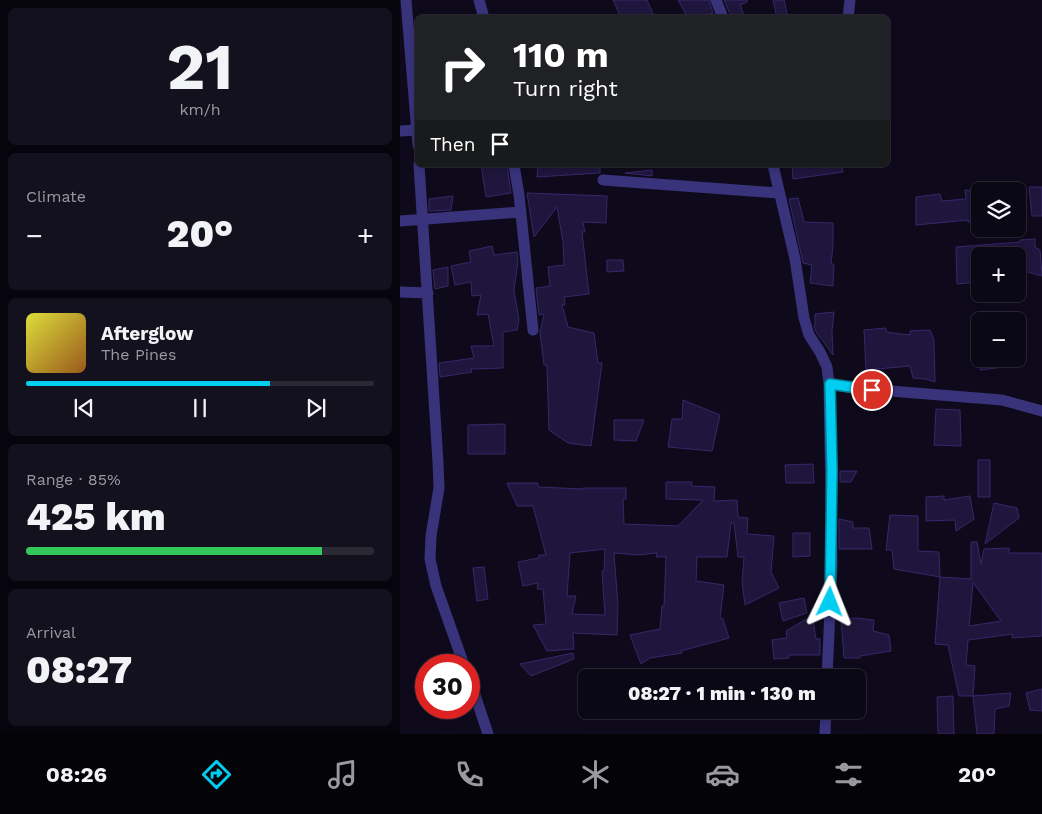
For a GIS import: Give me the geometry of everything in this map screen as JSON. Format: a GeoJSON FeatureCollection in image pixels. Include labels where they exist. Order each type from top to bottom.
{"type":"FeatureCollection","features":[{"type":"Feature","properties":{"kind":"street"},"geometry":{"type":"LineString","coordinates":[[406,0],[415,106]]}},
{"type":"Feature","properties":{"kind":"street"},"geometry":{"type":"LineString","coordinates":[[479,0],[483,15]]}},
{"type":"Feature","properties":{"kind":"street"},"geometry":{"type":"LineString","coordinates":[[716,0],[722,15]]}},
{"type":"Feature","properties":{"kind":"street"},"geometry":{"type":"LineString","coordinates":[[848,15],[850,0]]}},
{"type":"Feature","properties":{"kind":"street"},"geometry":{"type":"LineString","coordinates":[[400,131],[415,130]]}},
{"type":"Feature","properties":{"kind":"street"},"geometry":{"type":"LineString","coordinates":[[419,167],[439,488],[431,536],[430,559],[436,586],[460,654]]}},
{"type":"Feature","properties":{"kind":"street"},"geometry":{"type":"LineString","coordinates":[[514,167],[533,330]]}},
{"type":"Feature","properties":{"kind":"street"},"geometry":{"type":"LineString","coordinates":[[774,167],[795,259],[804,318],[809,335],[827,367],[830,384],[832,564],[827,669]]}},
{"type":"Feature","properties":{"kind":"street"},"geometry":{"type":"LineString","coordinates":[[603,180],[780,193]]}},
{"type":"Feature","properties":{"kind":"street"},"geometry":{"type":"LineString","coordinates":[[400,221],[520,212]]}},
{"type":"Feature","properties":{"kind":"street"},"geometry":{"type":"LineString","coordinates":[[400,292],[428,293]]}},
{"type":"Feature","properties":{"kind":"street"},"geometry":{"type":"LineString","coordinates":[[830,384],[853,388],[1002,400],[1042,411]]}},
{"type":"Feature","properties":{"kind":"street"},"geometry":{"type":"LineString","coordinates":[[480,710],[488,734]]}},
{"type":"Feature","properties":{"kind":"street"},"geometry":{"type":"LineString","coordinates":[[825,734],[826,719]]}},
{"type":"Feature","properties":{"kind":"building"},"geometry":{"type":"Polygon","coordinates":[[[613,0],[647,0],[654,15],[620,15],[613,0]]]}},
{"type":"Feature","properties":{"kind":"building"},"geometry":{"type":"Polygon","coordinates":[[[678,0],[709,0],[713,13],[707,15],[686,15],[678,0]]]}},
{"type":"Feature","properties":{"kind":"building"},"geometry":{"type":"Polygon","coordinates":[[[724,0],[747,0],[747,2],[740,5],[744,15],[731,15],[724,0]]]}},
{"type":"Feature","properties":{"kind":"building"},"geometry":{"type":"Polygon","coordinates":[[[773,0],[784,0],[787,15],[776,15],[773,0]]]}},
{"type":"Feature","properties":{"kind":"building"},"geometry":{"type":"Polygon","coordinates":[[[481,167],[507,167],[511,193],[486,197],[481,167]]]}},
{"type":"Feature","properties":{"kind":"building"},"geometry":{"type":"Polygon","coordinates":[[[538,167],[600,167],[600,173],[537,177],[538,167]]]}},
{"type":"Feature","properties":{"kind":"building"},"geometry":{"type":"Polygon","coordinates":[[[792,167],[842,167],[843,172],[793,179],[792,167]]]}},
{"type":"Feature","properties":{"kind":"building"},"geometry":{"type":"Polygon","coordinates":[[[652,170],[652,176],[625,173],[652,170]]]}},
{"type":"Feature","properties":{"kind":"building"},"geometry":{"type":"Polygon","coordinates":[[[1029,187],[1042,187],[1042,216],[1032,216],[1029,187]]]}},
{"type":"Feature","properties":{"kind":"building"},"geometry":{"type":"Polygon","coordinates":[[[965,190],[971,190],[971,222],[968,222],[968,220],[916,225],[916,197],[940,194],[942,201],[966,199],[965,190]]]}},
{"type":"Feature","properties":{"kind":"building"},"geometry":{"type":"Polygon","coordinates":[[[527,193],[607,196],[606,223],[583,222],[585,232],[582,232],[589,294],[564,297],[565,305],[562,305],[568,327],[594,333],[598,363],[602,363],[591,446],[568,443],[549,430],[547,365],[544,365],[540,332],[544,314],[539,315],[536,288],[550,286],[548,267],[564,265],[563,242],[557,207],[534,237],[527,193]]]}},
{"type":"Feature","properties":{"kind":"building"},"geometry":{"type":"Polygon","coordinates":[[[453,196],[451,210],[429,211],[429,199],[453,196]]]}},
{"type":"Feature","properties":{"kind":"building"},"geometry":{"type":"Polygon","coordinates":[[[798,198],[804,222],[833,223],[831,264],[834,264],[833,286],[810,283],[812,265],[803,263],[789,199],[798,198]]]}},
{"type":"Feature","properties":{"kind":"building"},"geometry":{"type":"Polygon","coordinates":[[[1035,239],[1035,247],[1040,250],[1042,276],[1026,272],[1026,247],[971,247],[971,283],[957,284],[956,247],[1020,242],[1020,240],[1035,239]]]}},
{"type":"Feature","properties":{"kind":"building"},"geometry":{"type":"Polygon","coordinates":[[[492,246],[494,255],[517,252],[518,261],[514,290],[519,320],[517,330],[503,332],[503,368],[471,369],[472,372],[440,377],[439,363],[474,358],[471,346],[494,346],[488,314],[477,315],[481,295],[472,296],[471,282],[455,285],[451,266],[471,262],[469,251],[492,246]]]}},
{"type":"Feature","properties":{"kind":"building"},"geometry":{"type":"Polygon","coordinates":[[[607,260],[623,260],[624,271],[607,272],[607,260]]]}},
{"type":"Feature","properties":{"kind":"building"},"geometry":{"type":"Polygon","coordinates":[[[448,267],[448,286],[435,289],[433,270],[448,267]]]}},
{"type":"Feature","properties":{"kind":"building"},"geometry":{"type":"Polygon","coordinates":[[[834,312],[832,331],[833,355],[816,332],[814,325],[815,314],[834,312]]]}},
{"type":"Feature","properties":{"kind":"building"},"geometry":{"type":"Polygon","coordinates":[[[886,328],[886,332],[910,335],[910,331],[930,330],[934,340],[935,382],[913,378],[910,366],[866,370],[864,330],[886,328]]]}},
{"type":"Feature","properties":{"kind":"building"},"geometry":{"type":"Polygon","coordinates":[[[980,367],[1004,367],[980,370],[980,367]]]}},
{"type":"Feature","properties":{"kind":"building"},"geometry":{"type":"Polygon","coordinates":[[[683,400],[720,415],[712,451],[668,447],[672,419],[682,419],[683,400]]]}},
{"type":"Feature","properties":{"kind":"building"},"geometry":{"type":"Polygon","coordinates":[[[936,409],[960,410],[961,446],[934,445],[936,409]]]}},
{"type":"Feature","properties":{"kind":"building"},"geometry":{"type":"Polygon","coordinates":[[[614,420],[644,420],[636,441],[614,440],[614,420]]]}},
{"type":"Feature","properties":{"kind":"building"},"geometry":{"type":"Polygon","coordinates":[[[505,424],[505,454],[468,454],[468,425],[505,424]]]}},
{"type":"Feature","properties":{"kind":"building"},"geometry":{"type":"Polygon","coordinates":[[[978,460],[990,460],[990,497],[978,497],[978,460]]]}},
{"type":"Feature","properties":{"kind":"building"},"geometry":{"type":"Polygon","coordinates":[[[813,464],[814,483],[786,483],[785,465],[813,464]]]}},
{"type":"Feature","properties":{"kind":"building"},"geometry":{"type":"Polygon","coordinates":[[[840,471],[857,471],[851,482],[840,482],[840,471]]]}},
{"type":"Feature","properties":{"kind":"building"},"geometry":{"type":"Polygon","coordinates":[[[666,482],[692,482],[691,486],[715,487],[714,501],[737,500],[738,517],[748,518],[747,534],[774,536],[771,572],[779,588],[745,605],[742,582],[744,557],[738,557],[734,523],[731,523],[727,557],[697,557],[696,581],[724,585],[720,618],[723,619],[729,638],[681,651],[682,653],[650,658],[641,664],[630,635],[660,629],[662,606],[664,606],[666,557],[656,557],[657,553],[638,555],[614,553],[618,606],[617,635],[573,633],[574,649],[547,651],[533,625],[546,624],[543,589],[537,589],[538,583],[523,586],[518,562],[539,558],[539,555],[546,555],[533,506],[517,506],[507,483],[538,483],[538,487],[583,489],[626,488],[626,499],[623,499],[624,524],[678,526],[703,500],[666,499],[666,482]],[[605,549],[570,553],[567,596],[576,596],[572,614],[605,615],[602,571],[604,571],[605,549]]]}},
{"type":"Feature","properties":{"kind":"building"},"geometry":{"type":"Polygon","coordinates":[[[944,496],[944,500],[970,496],[974,519],[956,531],[955,520],[926,521],[926,497],[944,496]]]}},
{"type":"Feature","properties":{"kind":"building"},"geometry":{"type":"Polygon","coordinates":[[[994,503],[1017,508],[1019,518],[985,544],[994,503]]]}},
{"type":"Feature","properties":{"kind":"building"},"geometry":{"type":"Polygon","coordinates":[[[890,515],[918,516],[918,551],[939,552],[940,577],[894,569],[892,550],[886,550],[890,515]]]}},
{"type":"Feature","properties":{"kind":"building"},"geometry":{"type":"Polygon","coordinates":[[[839,519],[853,522],[853,528],[869,528],[872,549],[839,549],[839,519]]]}},
{"type":"Feature","properties":{"kind":"building"},"geometry":{"type":"Polygon","coordinates":[[[793,533],[810,533],[810,556],[793,557],[793,533]]]}},
{"type":"Feature","properties":{"kind":"building"},"geometry":{"type":"Polygon","coordinates":[[[971,542],[977,542],[981,564],[984,549],[1009,548],[1009,553],[1042,553],[1042,636],[1012,638],[1013,634],[968,640],[966,665],[975,666],[973,696],[959,696],[948,645],[935,644],[940,577],[971,579],[971,542]],[[973,583],[969,626],[1001,621],[973,583]]]}},
{"type":"Feature","properties":{"kind":"building"},"geometry":{"type":"Polygon","coordinates":[[[484,567],[488,599],[477,601],[473,568],[484,567]]]}},
{"type":"Feature","properties":{"kind":"building"},"geometry":{"type":"Polygon","coordinates":[[[804,598],[807,613],[783,621],[779,603],[804,598]]]}},
{"type":"Feature","properties":{"kind":"building"},"geometry":{"type":"Polygon","coordinates":[[[808,618],[809,622],[813,621],[816,639],[820,639],[820,655],[789,655],[789,658],[774,659],[772,640],[787,638],[786,631],[808,618]]]}},
{"type":"Feature","properties":{"kind":"building"},"geometry":{"type":"Polygon","coordinates":[[[841,619],[874,620],[873,631],[889,635],[891,651],[860,656],[860,658],[844,658],[841,619]]]}},
{"type":"Feature","properties":{"kind":"building"},"geometry":{"type":"Polygon","coordinates":[[[573,653],[574,659],[531,676],[520,664],[573,653]]]}},
{"type":"Feature","properties":{"kind":"building"},"geometry":{"type":"Polygon","coordinates":[[[1042,689],[1042,711],[1030,710],[1026,693],[1042,689]]]}},
{"type":"Feature","properties":{"kind":"building"},"geometry":{"type":"Polygon","coordinates":[[[1011,693],[1009,706],[995,709],[994,734],[977,734],[973,696],[1011,693]]]}},
{"type":"Feature","properties":{"kind":"building"},"geometry":{"type":"Polygon","coordinates":[[[953,696],[954,734],[938,734],[937,697],[953,696]]]}},
{"type":"Feature","properties":{"kind":"route"},"geometry":{"type":"LineString","coordinates":[[830,602],[832,564],[830,384],[872,390]]}}]}
